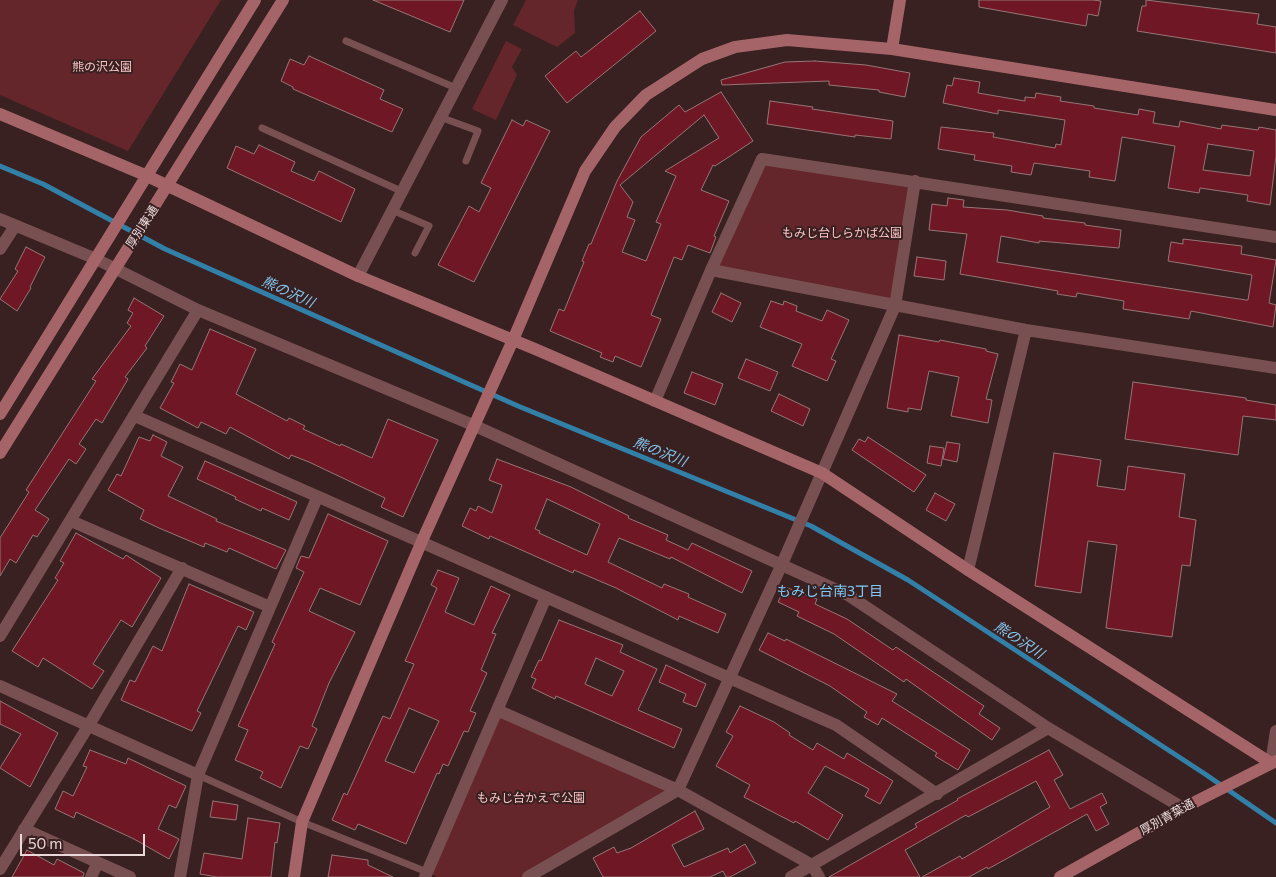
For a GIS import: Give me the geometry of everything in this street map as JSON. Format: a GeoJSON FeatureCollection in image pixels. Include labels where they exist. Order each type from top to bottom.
{"type":"FeatureCollection","features":[{"type":"Feature","properties":{"kind":"street","name":"厚別東通"},"geometry":{"type":"LineString","coordinates":[[0,414],[96,259],[145,175],[255,0]]}},
{"type":"Feature","properties":{"kind":"street","name":"厚別東通"},"geometry":{"type":"LineString","coordinates":[[0,453],[283,0]]}},
{"type":"Feature","properties":{"kind":"street"},"geometry":{"type":"LineString","coordinates":[[358,276],[502,0]]}},
{"type":"Feature","properties":{"kind":"street"},"geometry":{"type":"LineString","coordinates":[[892,49],[900,0]]}},
{"type":"Feature","properties":{"kind":"street"},"geometry":{"type":"LineString","coordinates":[[294,877],[302,822],[422,541],[513,340],[585,171],[615,127],[646,95],[702,59],[735,46],[787,40],[892,49],[1276,110]]}},
{"type":"Feature","properties":{"kind":"street"},"geometry":{"type":"LineString","coordinates":[[0,114],[145,175],[358,276],[513,340],[822,473],[968,570],[1273,762],[1276,731]]}},
{"type":"Feature","properties":{"kind":"street"},"geometry":{"type":"LineString","coordinates":[[655,401],[711,270],[762,158],[1276,237]]}},
{"type":"Feature","properties":{"kind":"street"},"geometry":{"type":"LineString","coordinates":[[528,877],[678,790],[782,564],[895,306],[915,182]]}},
{"type":"Feature","properties":{"kind":"street"},"geometry":{"type":"LineString","coordinates":[[0,219],[96,259],[198,310],[473,425],[848,595],[1048,728],[1183,808]]}},
{"type":"Feature","properties":{"kind":"street"},"geometry":{"type":"LineString","coordinates":[[0,250],[15,226]]}},
{"type":"Feature","properties":{"kind":"street"},"geometry":{"type":"LineString","coordinates":[[711,270],[1026,330],[1276,368]]}},
{"type":"Feature","properties":{"kind":"street"},"geometry":{"type":"LineString","coordinates":[[0,636],[198,310]]}},
{"type":"Feature","properties":{"kind":"street"},"geometry":{"type":"LineString","coordinates":[[968,570],[1026,330]]}},
{"type":"Feature","properties":{"kind":"street"},"geometry":{"type":"LineString","coordinates":[[135,416],[317,498],[422,541],[836,725],[936,794]]}},
{"type":"Feature","properties":{"kind":"street"},"geometry":{"type":"LineString","coordinates":[[180,877],[198,775],[317,498]]}},
{"type":"Feature","properties":{"kind":"street"},"geometry":{"type":"LineString","coordinates":[[70,521],[270,607]]}},
{"type":"Feature","properties":{"kind":"street"},"geometry":{"type":"LineString","coordinates":[[0,868],[89,725],[182,568]]}},
{"type":"Feature","properties":{"kind":"street"},"geometry":{"type":"LineString","coordinates":[[429,876],[546,597]]}},
{"type":"Feature","properties":{"kind":"street"},"geometry":{"type":"LineString","coordinates":[[0,686],[198,775]]}},
{"type":"Feature","properties":{"kind":"street"},"geometry":{"type":"LineString","coordinates":[[497,710],[678,790],[812,865],[819,877]]}},
{"type":"Feature","properties":{"kind":"street"},"geometry":{"type":"LineString","coordinates":[[791,877],[1048,728]]}},
{"type":"Feature","properties":{"kind":"street","name":"厚別青葉通"},"geometry":{"type":"LineString","coordinates":[[1060,877],[1183,808],[1273,762]]}},
{"type":"Feature","properties":{"kind":"street"},"geometry":{"type":"LineString","coordinates":[[24,829],[97,864],[130,877]]}},
{"type":"Feature","properties":{"kind":"street"},"geometry":{"type":"LineString","coordinates":[[91,877],[97,864]]}},
{"type":"Feature","properties":{"kind":"lane"},"geometry":{"type":"LineString","coordinates":[[346,41],[456,88]]}},
{"type":"Feature","properties":{"kind":"lane"},"geometry":{"type":"LineString","coordinates":[[440,117],[478,131],[466,161]]}},
{"type":"Feature","properties":{"kind":"lane"},"geometry":{"type":"LineString","coordinates":[[262,128],[401,191]]}},
{"type":"Feature","properties":{"kind":"lane"},"geometry":{"type":"LineString","coordinates":[[392,210],[429,226],[416,253]]}},
{"type":"Feature","properties":{"kind":"lane"},"geometry":{"type":"LineString","coordinates":[[198,775],[429,876]]}},
{"type":"Feature","properties":{"kind":"green space","name":"熊の沢公園"},"geometry":{"type":"Polygon","coordinates":[[[0,0],[221,0],[128,151],[0,95],[0,0]]]}},
{"type":"Feature","properties":{"kind":"green space"},"geometry":{"type":"Polygon","coordinates":[[[526,0],[578,0],[574,11],[575,33],[557,47],[513,25],[526,0]]]}},
{"type":"Feature","properties":{"kind":"green space"},"geometry":{"type":"Polygon","coordinates":[[[506,41],[522,49],[512,67],[517,75],[496,120],[472,109],[506,41]]]}},
{"type":"Feature","properties":{"kind":"green space","name":"もみじ台しらかば公園"},"geometry":{"type":"Polygon","coordinates":[[[762,159],[915,181],[895,306],[711,270],[762,159]]]}},
{"type":"Feature","properties":{"kind":"green space","name":"もみじ台かえで公園"},"geometry":{"type":"Polygon","coordinates":[[[497,710],[678,790],[528,877],[437,877],[427,872],[497,710]]]}},
{"type":"Feature","properties":{"kind":"building"},"geometry":{"type":"Polygon","coordinates":[[[373,0],[464,0],[450,32],[373,0]]]}},
{"type":"Feature","properties":{"kind":"building"},"geometry":{"type":"Polygon","coordinates":[[[979,0],[1101,1],[1098,16],[1088,14],[1086,26],[979,7],[979,0]]]}},
{"type":"Feature","properties":{"kind":"building"},"geometry":{"type":"Polygon","coordinates":[[[1146,0],[1259,14],[1257,24],[1276,27],[1276,53],[1137,31],[1142,6],[1146,6],[1146,0]]]}},
{"type":"Feature","properties":{"kind":"building"},"geometry":{"type":"Polygon","coordinates":[[[640,11],[656,31],[567,103],[545,76],[576,51],[581,57],[640,11]]]}},
{"type":"Feature","properties":{"kind":"building"},"geometry":{"type":"Polygon","coordinates":[[[309,56],[384,90],[380,99],[403,109],[392,132],[293,89],[293,87],[281,81],[290,59],[304,65],[309,56]]]}},
{"type":"Feature","properties":{"kind":"building"},"geometry":{"type":"Polygon","coordinates":[[[815,61],[866,65],[910,73],[905,97],[879,92],[879,90],[829,85],[829,81],[722,85],[721,80],[785,62],[815,61]]]}},
{"type":"Feature","properties":{"kind":"building"},"geometry":{"type":"Polygon","coordinates":[[[954,78],[980,82],[978,93],[1025,101],[1025,97],[1035,98],[1036,93],[1061,97],[1060,101],[1138,115],[1139,109],[1155,112],[1153,123],[1179,127],[1180,121],[1221,129],[1222,125],[1258,130],[1259,127],[1276,130],[1276,156],[1270,205],[1247,201],[1248,195],[1200,188],[1199,193],[1168,188],[1175,146],[1122,137],[1115,181],[1089,177],[1090,171],[1034,163],[1031,175],[1011,172],[1012,166],[974,160],[975,155],[938,149],[941,127],[994,133],[993,137],[1055,148],[1056,144],[1061,145],[1065,120],[998,110],[998,114],[943,103],[947,85],[952,86],[954,78]],[[1208,144],[1203,170],[1250,176],[1254,151],[1208,144]]]}},
{"type":"Feature","properties":{"kind":"building"},"geometry":{"type":"Polygon","coordinates":[[[721,92],[753,141],[715,166],[713,165],[701,190],[729,201],[714,236],[716,237],[710,253],[688,245],[682,260],[674,257],[651,315],[661,319],[641,367],[615,356],[613,362],[600,357],[602,353],[550,331],[559,309],[564,311],[584,262],[582,261],[589,244],[591,244],[617,181],[641,137],[679,105],[685,112],[721,92]],[[704,115],[620,185],[633,202],[627,217],[635,220],[622,252],[646,261],[661,224],[656,222],[676,176],[665,171],[719,138],[704,115]]]}},
{"type":"Feature","properties":{"kind":"building"},"geometry":{"type":"Polygon","coordinates":[[[770,101],[893,121],[891,139],[855,135],[855,137],[767,124],[770,101]]]}},
{"type":"Feature","properties":{"kind":"building"},"geometry":{"type":"Polygon","coordinates":[[[512,120],[523,126],[526,120],[550,131],[474,282],[438,265],[469,206],[479,212],[491,188],[481,183],[512,120]]]}},
{"type":"Feature","properties":{"kind":"building"},"geometry":{"type":"Polygon","coordinates":[[[259,145],[295,162],[291,171],[314,181],[319,171],[355,189],[341,222],[227,168],[236,146],[254,154],[259,145]]]}},
{"type":"Feature","properties":{"kind":"building"},"geometry":{"type":"Polygon","coordinates":[[[948,198],[964,200],[963,207],[1007,210],[1043,216],[1043,218],[1121,230],[1119,248],[1039,241],[1039,243],[1001,236],[997,262],[1248,300],[1252,275],[1168,261],[1171,242],[1183,244],[1183,239],[1242,246],[1241,254],[1276,260],[1269,303],[1276,305],[1273,327],[1191,311],[1189,319],[1123,309],[1124,301],[1077,293],[1076,297],[1057,294],[1058,291],[960,274],[967,234],[929,230],[932,204],[947,206],[948,198]]]}},
{"type":"Feature","properties":{"kind":"building"},"geometry":{"type":"Polygon","coordinates":[[[26,247],[45,257],[31,288],[17,311],[0,299],[18,271],[15,269],[26,247]]]}},
{"type":"Feature","properties":{"kind":"building"},"geometry":{"type":"Polygon","coordinates":[[[917,257],[946,261],[944,280],[914,276],[917,257]]]}},
{"type":"Feature","properties":{"kind":"building"},"geometry":{"type":"Polygon","coordinates":[[[721,293],[741,303],[732,322],[712,312],[721,293]]]}},
{"type":"Feature","properties":{"kind":"building"},"geometry":{"type":"Polygon","coordinates":[[[134,298],[164,316],[145,346],[147,348],[125,377],[128,379],[102,423],[96,419],[79,444],[86,449],[76,464],[69,459],[35,510],[49,519],[37,537],[33,535],[16,563],[10,559],[0,576],[0,538],[29,492],[26,490],[96,381],[92,379],[131,326],[127,323],[133,313],[128,310],[134,298]]]}},
{"type":"Feature","properties":{"kind":"building"},"geometry":{"type":"Polygon","coordinates":[[[771,301],[783,305],[784,301],[797,306],[796,311],[822,321],[827,310],[849,320],[831,359],[836,361],[827,381],[792,366],[802,344],[760,327],[771,301]]]}},
{"type":"Feature","properties":{"kind":"building"},"geometry":{"type":"Polygon","coordinates":[[[210,329],[256,349],[236,394],[287,421],[289,418],[305,426],[303,429],[372,458],[388,419],[438,440],[403,517],[381,507],[385,498],[309,462],[291,455],[289,459],[230,427],[226,434],[201,422],[198,428],[160,408],[174,383],[171,382],[180,364],[192,370],[210,329]]]}},
{"type":"Feature","properties":{"kind":"building"},"geometry":{"type":"Polygon","coordinates":[[[899,335],[939,342],[940,340],[986,349],[986,351],[998,354],[986,399],[992,400],[988,423],[951,416],[959,377],[929,371],[921,410],[908,408],[908,412],[887,408],[899,335]]]}},
{"type":"Feature","properties":{"kind":"building"},"geometry":{"type":"Polygon","coordinates":[[[746,359],[778,372],[770,391],[738,378],[746,359]]]}},
{"type":"Feature","properties":{"kind":"building"},"geometry":{"type":"Polygon","coordinates":[[[692,372],[723,384],[715,405],[684,393],[692,372]]]}},
{"type":"Feature","properties":{"kind":"building"},"geometry":{"type":"Polygon","coordinates":[[[1133,382],[1246,398],[1246,400],[1276,405],[1276,420],[1243,416],[1238,455],[1125,439],[1133,382]]]}},
{"type":"Feature","properties":{"kind":"building"},"geometry":{"type":"Polygon","coordinates":[[[779,394],[810,409],[803,426],[771,411],[779,394]]]}},
{"type":"Feature","properties":{"kind":"building"},"geometry":{"type":"Polygon","coordinates":[[[153,435],[167,442],[161,456],[183,467],[168,496],[217,519],[216,521],[286,550],[276,569],[229,548],[227,552],[205,543],[204,547],[159,528],[140,519],[144,510],[108,490],[117,474],[121,476],[139,437],[150,441],[153,435]]]}},
{"type":"Feature","properties":{"kind":"building"},"geometry":{"type":"Polygon","coordinates":[[[868,437],[926,475],[914,492],[852,450],[859,439],[865,442],[868,437]]]}},
{"type":"Feature","properties":{"kind":"building"},"geometry":{"type":"Polygon","coordinates":[[[947,442],[960,444],[957,462],[943,459],[947,442]]]}},
{"type":"Feature","properties":{"kind":"building"},"geometry":{"type":"Polygon","coordinates":[[[930,446],[944,448],[941,466],[927,463],[930,446]]]}},
{"type":"Feature","properties":{"kind":"building"},"geometry":{"type":"Polygon","coordinates":[[[1054,453],[1101,460],[1097,486],[1125,490],[1128,466],[1185,474],[1179,517],[1196,520],[1190,566],[1182,565],[1172,637],[1106,628],[1117,545],[1088,541],[1081,593],[1035,586],[1054,453]]]}},
{"type":"Feature","properties":{"kind":"building"},"geometry":{"type":"Polygon","coordinates":[[[497,459],[571,487],[629,516],[628,518],[668,535],[666,540],[688,550],[692,543],[752,571],[742,593],[671,557],[670,559],[619,538],[608,562],[662,588],[664,584],[689,594],[688,597],[726,614],[718,633],[679,616],[678,620],[616,588],[574,570],[573,573],[490,536],[489,539],[462,526],[470,508],[476,511],[478,506],[492,513],[502,485],[489,480],[497,459]],[[547,499],[535,529],[540,531],[539,533],[587,555],[600,524],[547,499]]]}},
{"type":"Feature","properties":{"kind":"building"},"geometry":{"type":"Polygon","coordinates":[[[205,461],[297,502],[289,520],[262,508],[261,511],[197,479],[205,461]]]}},
{"type":"Feature","properties":{"kind":"building"},"geometry":{"type":"Polygon","coordinates":[[[935,493],[955,504],[946,521],[926,510],[935,493]]]}},
{"type":"Feature","properties":{"kind":"building"},"geometry":{"type":"Polygon","coordinates":[[[328,514],[388,541],[360,605],[320,588],[309,611],[355,632],[329,683],[312,726],[317,729],[308,749],[300,746],[281,788],[260,778],[263,772],[235,760],[248,730],[238,726],[275,644],[272,642],[304,572],[296,568],[301,556],[309,558],[328,514]]]}},
{"type":"Feature","properties":{"kind":"building"},"geometry":{"type":"Polygon","coordinates":[[[76,533],[123,559],[126,555],[161,578],[132,627],[121,620],[93,664],[104,671],[92,689],[43,658],[38,667],[12,651],[58,580],[55,578],[64,563],[60,561],[76,533]]]}},
{"type":"Feature","properties":{"kind":"building"},"geometry":{"type":"Polygon","coordinates":[[[438,570],[459,578],[445,612],[474,625],[491,586],[510,595],[492,633],[496,634],[481,670],[487,673],[470,711],[476,713],[468,732],[464,731],[448,766],[443,764],[439,774],[437,773],[406,844],[358,824],[355,830],[332,820],[344,793],[347,795],[383,716],[390,719],[414,664],[405,661],[437,588],[431,585],[438,570]],[[409,708],[385,761],[414,773],[439,721],[409,708]]]}},
{"type":"Feature","properties":{"kind":"building"},"geometry":{"type":"Polygon","coordinates":[[[189,584],[254,612],[246,630],[238,626],[197,711],[201,713],[192,731],[121,700],[130,680],[135,682],[153,646],[162,651],[189,584]]]}},
{"type":"Feature","properties":{"kind":"building"},"geometry":{"type":"Polygon","coordinates":[[[785,587],[817,599],[815,604],[847,619],[893,650],[896,647],[984,706],[979,714],[1000,728],[992,740],[906,679],[904,682],[834,634],[797,616],[799,612],[778,602],[785,587]]]}},
{"type":"Feature","properties":{"kind":"building"},"geometry":{"type":"Polygon","coordinates":[[[559,620],[623,645],[620,652],[657,669],[638,710],[682,729],[674,748],[556,696],[555,699],[532,688],[536,679],[531,677],[539,660],[541,661],[559,620]],[[596,658],[585,684],[612,696],[624,671],[596,658]]]}},
{"type":"Feature","properties":{"kind":"building"},"geometry":{"type":"Polygon","coordinates":[[[768,633],[785,641],[786,639],[897,694],[892,701],[970,750],[958,770],[935,756],[937,753],[882,718],[878,725],[864,717],[867,712],[830,686],[759,650],[768,633]]]}},
{"type":"Feature","properties":{"kind":"building"},"geometry":{"type":"Polygon","coordinates":[[[666,665],[706,684],[696,707],[683,702],[686,694],[659,682],[666,665]]]}},
{"type":"Feature","properties":{"kind":"building"},"geometry":{"type":"Polygon","coordinates":[[[0,701],[58,733],[30,787],[0,768],[21,734],[0,724],[0,701]]]}},
{"type":"Feature","properties":{"kind":"building"},"geometry":{"type":"Polygon","coordinates":[[[740,706],[774,722],[790,733],[789,735],[813,750],[817,743],[844,759],[847,753],[893,781],[880,804],[865,796],[869,789],[825,766],[808,793],[843,815],[828,840],[795,821],[794,823],[744,797],[750,785],[716,766],[733,736],[726,732],[740,706]]]}},
{"type":"Feature","properties":{"kind":"building"},"geometry":{"type":"Polygon","coordinates":[[[90,750],[126,764],[128,758],[186,786],[176,808],[169,805],[158,829],[179,839],[169,859],[134,839],[76,812],[74,818],[55,809],[63,791],[73,796],[87,767],[83,766],[90,750]]]}},
{"type":"Feature","properties":{"kind":"building"},"geometry":{"type":"Polygon","coordinates":[[[1049,750],[1063,775],[1054,780],[1070,809],[1102,793],[1107,803],[1100,807],[1109,824],[1096,831],[1087,814],[988,869],[987,867],[969,877],[922,877],[960,856],[962,859],[1050,807],[1036,781],[968,817],[966,815],[905,850],[920,877],[829,877],[917,827],[915,824],[957,799],[1049,750]]]}},
{"type":"Feature","properties":{"kind":"building"},"geometry":{"type":"Polygon","coordinates":[[[213,801],[238,805],[236,820],[210,817],[213,801]]]}},
{"type":"Feature","properties":{"kind":"building"},"geometry":{"type":"Polygon","coordinates":[[[695,811],[704,829],[672,845],[684,867],[728,848],[730,853],[745,844],[756,863],[730,877],[726,877],[723,871],[710,877],[603,877],[593,858],[614,847],[617,853],[631,848],[695,811]]]}},
{"type":"Feature","properties":{"kind":"building"},"geometry":{"type":"Polygon","coordinates":[[[248,818],[280,823],[277,843],[275,842],[271,877],[217,877],[200,874],[204,853],[242,859],[248,818]]]}},
{"type":"Feature","properties":{"kind":"building"},"geometry":{"type":"Polygon","coordinates":[[[27,850],[54,865],[57,859],[84,873],[83,877],[12,877],[27,850]]]}},
{"type":"Feature","properties":{"kind":"building"},"geometry":{"type":"Polygon","coordinates":[[[332,855],[368,860],[368,865],[393,877],[328,877],[332,855]]]}},
{"type":"Feature","properties":{"kind":"waterway","name":"熊の沢川"},"geometry":{"type":"LineString","coordinates":[[0,166],[43,184],[165,249],[518,406],[811,526],[908,580],[1205,774],[1276,823]]}},
{"type":"Feature","properties":{"kind":"district","name":"もみじ台南3丁目"},"geometry":{"type":"Point","coordinates":[830,591]}}]}
